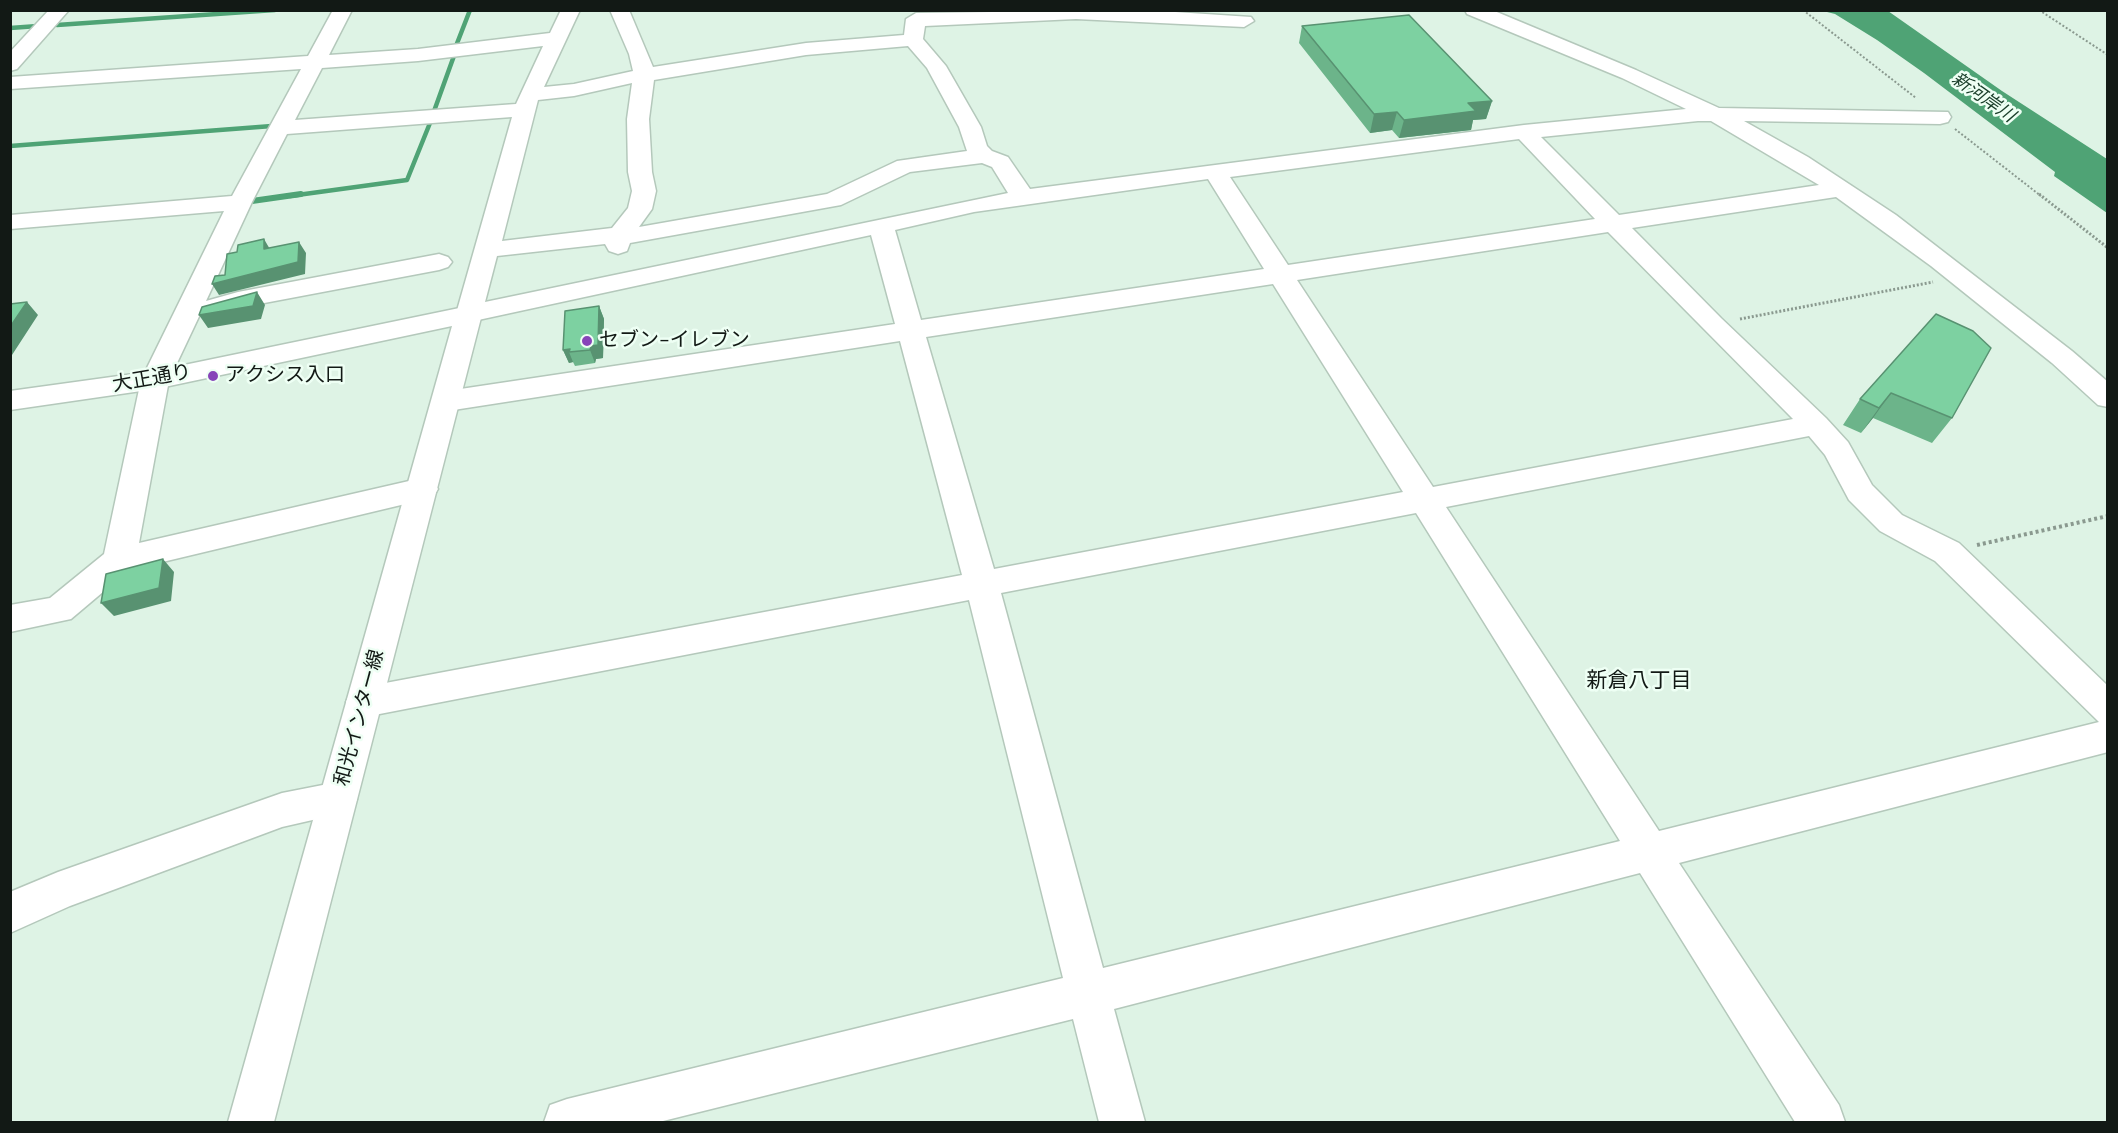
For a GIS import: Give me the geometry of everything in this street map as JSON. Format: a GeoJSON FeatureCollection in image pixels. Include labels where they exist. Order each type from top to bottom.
{"type":"FeatureCollection","features":[{"type":"Feature","properties":{"kind":"street"},"geometry":{"type":"LineString","coordinates":[[10,65],[60,10]]}},
{"type":"Feature","properties":{"kind":"street"},"geometry":{"type":"LineString","coordinates":[[119,560],[155,380],[240,202],[282,128],[343,10]]}},
{"type":"Feature","properties":{"kind":"street","name":"和光インター線"},"geometry":{"type":"LineString","coordinates":[[251,1122],[527,102],[571,10]]}},
{"type":"Feature","properties":{"kind":"street"},"geometry":{"type":"LineString","coordinates":[[620,10],[639,54],[644,75],[638,119],[640,172],[644,191],[640,210],[618,236],[621,280]]}},
{"type":"Feature","properties":{"kind":"street"},"geometry":{"type":"LineString","coordinates":[[1474,10],[1629,74],[1713,113],[1842,189],[2062,357],[2108,398]]}},
{"type":"Feature","properties":{"kind":"street"},"geometry":{"type":"LineString","coordinates":[[282,128],[527,102],[644,75],[806,49],[915,24],[1076,13],[1244,21]]}},
{"type":"Feature","properties":{"kind":"street"},"geometry":{"type":"LineString","coordinates":[[915,24],[969,127],[976,148],[984,156],[1000,162],[1016,183],[1021,197]]}},
{"type":"Feature","properties":{"kind":"street"},"geometry":{"type":"LineString","coordinates":[[10,83],[418,54],[557,38]]}},
{"type":"Feature","properties":{"kind":"street"},"geometry":{"type":"LineString","coordinates":[[1713,113],[1757,116],[1940,117]]}},
{"type":"Feature","properties":{"kind":"street","name":"大正通り"},"geometry":{"type":"LineString","coordinates":[[10,401],[155,380],[1021,197],[1524,132],[1713,113]]}},
{"type":"Feature","properties":{"kind":"street"},"geometry":{"type":"LineString","coordinates":[[1524,132],[1711,324],[1816,425],[1837,449],[1860,492],[1891,523],[1947,552],[2108,710]]}},
{"type":"Feature","properties":{"kind":"street"},"geometry":{"type":"LineString","coordinates":[[486,250],[618,236],[833,200],[905,166],[984,156]]}},
{"type":"Feature","properties":{"kind":"street"},"geometry":{"type":"LineString","coordinates":[[1215,172],[1283,275],[1822,1122]]}},
{"type":"Feature","properties":{"kind":"street"},"geometry":{"type":"LineString","coordinates":[[447,401],[1842,189]]}},
{"type":"Feature","properties":{"kind":"street"},"geometry":{"type":"LineString","coordinates":[[10,246],[20,221],[240,202]]}},
{"type":"Feature","properties":{"kind":"street"},"geometry":{"type":"LineString","coordinates":[[881,225],[913,332],[982,586],[1122,1122]]}},
{"type":"Feature","properties":{"kind":"street"},"geometry":{"type":"LineString","coordinates":[[185,317],[238,300],[439,262]]}},
{"type":"Feature","properties":{"kind":"street"},"geometry":{"type":"LineString","coordinates":[[364,702],[982,586],[1816,425]]}},
{"type":"Feature","properties":{"kind":"street"},"geometry":{"type":"LineString","coordinates":[[10,619],[59,610],[119,560],[422,489]]}},
{"type":"Feature","properties":{"kind":"street"},"geometry":{"type":"LineString","coordinates":[[567,1122],[1087,994],[2108,736]]}},
{"type":"Feature","properties":{"kind":"street"},"geometry":{"type":"LineString","coordinates":[[10,913],[58,891],[282,810],[338,799]]}},
{"type":"Feature","properties":{"kind":"path"},"geometry":{"type":"LineString","coordinates":[[2039,10],[2108,55]]}},
{"type":"Feature","properties":{"kind":"path"},"geometry":{"type":"LineString","coordinates":[[1711,324],[1960,277]]}},
{"type":"Feature","properties":{"kind":"path"},"geometry":{"type":"LineString","coordinates":[[1947,552],[2108,516]]}},
{"type":"Feature","properties":{"kind":"water","name":"新河岸川"},"geometry":{"type":"Polygon","coordinates":[[[1823,11],[1888,11],[2002,91],[2107,159],[2107,213],[2054,176],[2055,172],[1924,73],[1835,14],[1823,11]]]}},
{"type":"Feature","properties":{"kind":"building"},"geometry":{"type":"Polygon","coordinates":[[[1409,15],[1492,101],[1468,103],[1476,111],[1404,120],[1397,112],[1374,114],[1302,26],[1409,15]]]}},
{"type":"Feature","properties":{"kind":"building"},"geometry":{"type":"Polygon","coordinates":[[[264,239],[264,249],[299,242],[298,262],[212,284],[215,276],[225,275],[227,254],[237,252],[238,245],[264,239]]]}},
{"type":"Feature","properties":{"kind":"building"},"geometry":{"type":"Polygon","coordinates":[[[257,292],[253,306],[199,315],[202,307],[257,292]]]}},
{"type":"Feature","properties":{"kind":"building"},"geometry":{"type":"Polygon","coordinates":[[[27,302],[10,327],[10,304],[27,302]]]}},
{"type":"Feature","properties":{"kind":"building"},"geometry":{"type":"Polygon","coordinates":[[[599,306],[598,345],[591,346],[590,350],[569,352],[570,349],[563,350],[565,311],[599,306]]]}},
{"type":"Feature","properties":{"kind":"building"},"geometry":{"type":"Polygon","coordinates":[[[1936,314],[1973,331],[1991,348],[1952,418],[1891,393],[1879,408],[1860,399],[1936,314]]]}},
{"type":"Feature","properties":{"kind":"building"},"geometry":{"type":"Polygon","coordinates":[[[163,559],[159,588],[101,603],[106,574],[163,559]]]}},
{"type":"Feature","properties":{"kind":"waterway"},"geometry":{"type":"LineString","coordinates":[[57,25],[275,10]]}},
{"type":"Feature","properties":{"kind":"waterway"},"geometry":{"type":"LineString","coordinates":[[456,46],[470,10]]}},
{"type":"Feature","properties":{"kind":"waterway"},"geometry":{"type":"LineString","coordinates":[[10,28],[38,26]]}},
{"type":"Feature","properties":{"kind":"waterway"},"geometry":{"type":"LineString","coordinates":[[433,114],[455,53]]}},
{"type":"Feature","properties":{"kind":"waterway"},"geometry":{"type":"LineString","coordinates":[[290,196],[407,180],[430,123]]}},
{"type":"Feature","properties":{"kind":"waterway"},"geometry":{"type":"LineString","coordinates":[[10,146],[272,126]]}},
{"type":"Feature","properties":{"kind":"waterway"},"geometry":{"type":"LineString","coordinates":[[252,201],[301,194]]}},
{"type":"Feature","properties":{"kind":"place","name":"セブン-イレブン"},"geometry":{"type":"Point","coordinates":[587,341]}},
{"type":"Feature","properties":{"kind":"place","name":"アクシス入口"},"geometry":{"type":"Point","coordinates":[213,376]}},
{"type":"Feature","properties":{"kind":"district","name":"新倉八丁目"},"geometry":{"type":"Point","coordinates":[1639,681]}}]}
